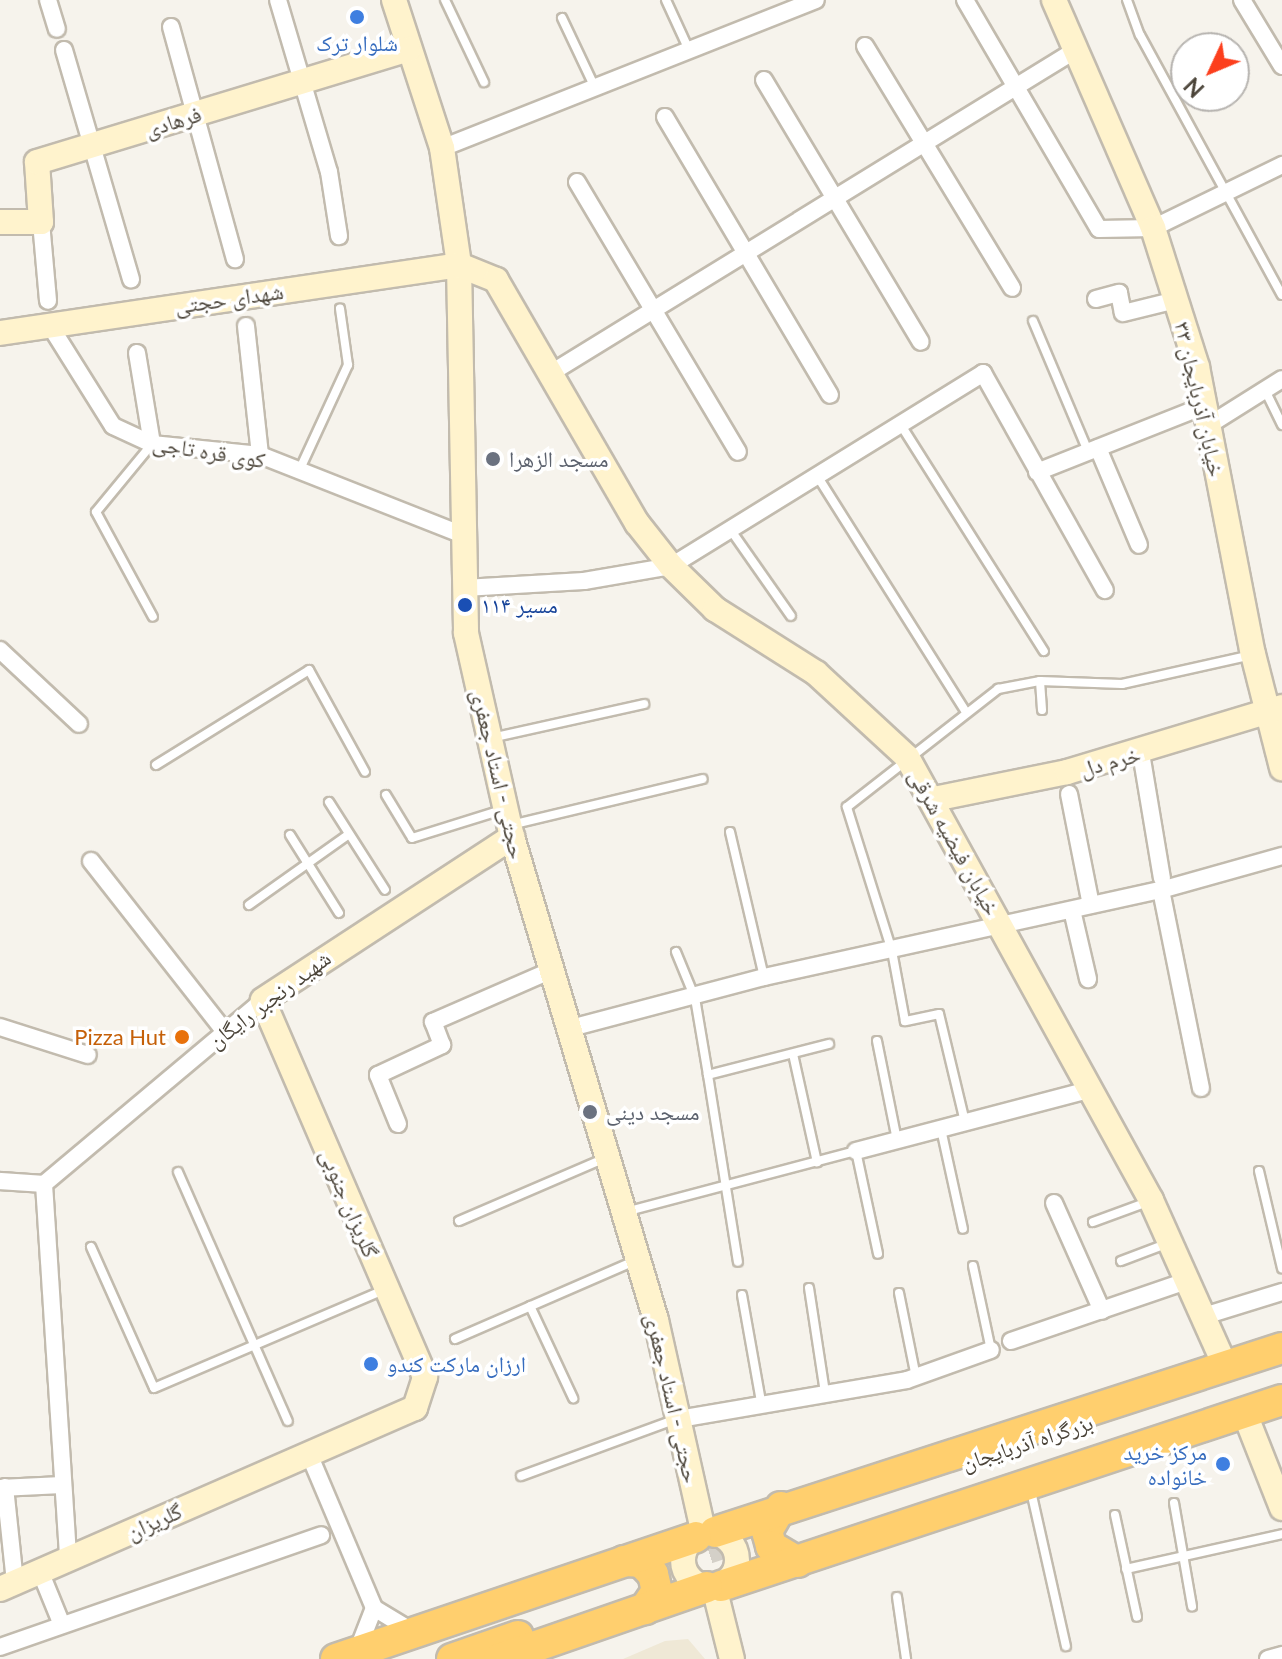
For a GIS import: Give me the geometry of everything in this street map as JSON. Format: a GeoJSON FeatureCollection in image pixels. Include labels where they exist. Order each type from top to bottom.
{"type":"FeatureCollection","features":[{"type":"Feature","properties":{"kind":"highway"},"geometry":{"type":"LineString","coordinates":[[346,1655],[414,1632],[635,1584],[714,1587],[783,1535],[1224,1363],[1282,1348]]}},
{"type":"Feature","properties":{"kind":"highway","name":"بزرگراه آذربایجان"},"geometry":{"type":"LineString","coordinates":[[783,1535],[1282,1357]]}},
{"type":"Feature","properties":{"kind":"highway","name":"بزرگراه آذربایجان"},"geometry":{"type":"LineString","coordinates":[[783,1535],[1282,1384]]}},
{"type":"Feature","properties":{"kind":"highway"},"geometry":{"type":"LineString","coordinates":[[499,1659],[635,1584],[705,1534],[783,1535],[1029,1484],[1282,1400]]}},
{"type":"Feature","properties":{"kind":"highway"},"geometry":{"type":"LineString","coordinates":[[389,1659],[635,1584]]}},
{"type":"Feature","properties":{"kind":"highway"},"geometry":{"type":"LineString","coordinates":[[452,1659],[635,1584]]}},
{"type":"Feature","properties":{"kind":"street"},"geometry":{"type":"LineString","coordinates":[[48,0],[57,29]]}},
{"type":"Feature","properties":{"kind":"street"},"geometry":{"type":"LineString","coordinates":[[278,0],[329,172],[339,236]]}},
{"type":"Feature","properties":{"kind":"street","name":"حجتی - استاد جعفری"},"geometry":{"type":"LineString","coordinates":[[394,0],[442,148],[459,265],[466,633],[509,824],[638,1259],[705,1534]]}},
{"type":"Feature","properties":{"kind":"street"},"geometry":{"type":"LineString","coordinates":[[442,148],[691,54],[780,6],[816,0]]}},
{"type":"Feature","properties":{"kind":"street"},"geometry":{"type":"LineString","coordinates":[[965,0],[1013,87],[1099,229],[1153,228],[1282,165]]}},
{"type":"Feature","properties":{"kind":"street","name":"خیابان آذربایجان ۳۳"},"geometry":{"type":"LineString","coordinates":[[1054,0],[1153,228],[1176,300],[1207,415],[1253,654],[1275,709],[1282,768]]}},
{"type":"Feature","properties":{"kind":"street"},"geometry":{"type":"LineString","coordinates":[[1242,0],[1282,66]]}},
{"type":"Feature","properties":{"kind":"street"},"geometry":{"type":"LineString","coordinates":[[171,27],[199,113],[235,259]]}},
{"type":"Feature","properties":{"kind":"street"},"geometry":{"type":"LineString","coordinates":[[865,46],[1012,288]]}},
{"type":"Feature","properties":{"kind":"street","name":"فرهادی"},"geometry":{"type":"LineString","coordinates":[[41,222],[36,163],[408,49]]}},
{"type":"Feature","properties":{"kind":"street"},"geometry":{"type":"LineString","coordinates":[[64,50],[96,144],[131,279]]}},
{"type":"Feature","properties":{"kind":"street"},"geometry":{"type":"LineString","coordinates":[[551,373],[746,256],[1074,51]]}},
{"type":"Feature","properties":{"kind":"street"},"geometry":{"type":"LineString","coordinates":[[764,80],[921,342]]}},
{"type":"Feature","properties":{"kind":"street"},"geometry":{"type":"LineString","coordinates":[[665,117],[830,395]]}},
{"type":"Feature","properties":{"kind":"street"},"geometry":{"type":"LineString","coordinates":[[577,182],[738,452]]}},
{"type":"Feature","properties":{"kind":"street"},"geometry":{"type":"LineString","coordinates":[[0,222],[41,222],[49,313]]}},
{"type":"Feature","properties":{"kind":"street","name":"شهدای حجتی"},"geometry":{"type":"LineString","coordinates":[[0,333],[49,313],[459,265]]}},
{"type":"Feature","properties":{"kind":"street","name":"خیابان فیضیه شرقی"},"geometry":{"type":"LineString","coordinates":[[459,265],[496,280],[637,523],[671,566],[715,609],[816,673],[907,757],[934,799],[1093,1089],[1151,1200],[1224,1363]]}},
{"type":"Feature","properties":{"kind":"street"},"geometry":{"type":"LineString","coordinates":[[1096,299],[1119,293],[1123,313],[1176,300]]}},
{"type":"Feature","properties":{"kind":"street","name":"کوی قره تاجی"},"geometry":{"type":"LineString","coordinates":[[49,313],[113,426],[152,444],[260,455],[463,535]]}},
{"type":"Feature","properties":{"kind":"street"},"geometry":{"type":"LineString","coordinates":[[246,326],[260,455]]}},
{"type":"Feature","properties":{"kind":"street"},"geometry":{"type":"LineString","coordinates":[[137,353],[152,444]]}},
{"type":"Feature","properties":{"kind":"street"},"geometry":{"type":"LineString","coordinates":[[464,588],[584,581],[671,566],[899,422],[983,373],[1105,590]]}},
{"type":"Feature","properties":{"kind":"street"},"geometry":{"type":"LineString","coordinates":[[1037,472],[1093,449],[1207,415],[1265,390],[1282,379]]}},
{"type":"Feature","properties":{"kind":"street"},"geometry":{"type":"LineString","coordinates":[[1093,449],[1139,545]]}},
{"type":"Feature","properties":{"kind":"street"},"geometry":{"type":"LineString","coordinates":[[0,650],[79,724]]}},
{"type":"Feature","properties":{"kind":"street","name":"خرم دل"},"geometry":{"type":"LineString","coordinates":[[934,799],[1141,753],[1275,709]]}},
{"type":"Feature","properties":{"kind":"street"},"geometry":{"type":"LineString","coordinates":[[1141,753],[1162,884],[1201,1088]]}},
{"type":"Feature","properties":{"kind":"street"},"geometry":{"type":"LineString","coordinates":[[1069,794],[1091,905]]}},
{"type":"Feature","properties":{"kind":"street","name":"شهید رنجبر رایگان"},"geometry":{"type":"LineString","coordinates":[[44,1184],[263,1000],[509,824]]}},
{"type":"Feature","properties":{"kind":"street"},"geometry":{"type":"LineString","coordinates":[[571,1028],[695,998],[764,977],[1072,910],[1162,884],[1282,856]]}},
{"type":"Feature","properties":{"kind":"street"},"geometry":{"type":"LineString","coordinates":[[91,861],[225,1032]]}},
{"type":"Feature","properties":{"kind":"street"},"geometry":{"type":"LineString","coordinates":[[1072,910],[1088,979]]}},
{"type":"Feature","properties":{"kind":"street"},"geometry":{"type":"LineString","coordinates":[[398,1124],[378,1075],[442,1045],[433,1022],[552,970]]}},
{"type":"Feature","properties":{"kind":"street","name":"گلریزان جنوبی"},"geometry":{"type":"LineString","coordinates":[[263,1000],[425,1377],[415,1408]]}},
{"type":"Feature","properties":{"kind":"street"},"geometry":{"type":"LineString","coordinates":[[0,1027],[88,1055]]}},
{"type":"Feature","properties":{"kind":"street"},"geometry":{"type":"LineString","coordinates":[[856,1151],[1093,1089]]}},
{"type":"Feature","properties":{"kind":"street"},"geometry":{"type":"LineString","coordinates":[[0,1181],[44,1184],[68,1558]]}},
{"type":"Feature","properties":{"kind":"street"},"geometry":{"type":"LineString","coordinates":[[1054,1203],[1102,1311]]}},
{"type":"Feature","properties":{"kind":"street"},"geometry":{"type":"LineString","coordinates":[[1011,1341],[1189,1280]]}},
{"type":"Feature","properties":{"kind":"street"},"geometry":{"type":"LineString","coordinates":[[1204,1316],[1282,1292]]}},
{"type":"Feature","properties":{"kind":"street"},"geometry":{"type":"LineString","coordinates":[[679,1419],[761,1402],[916,1377],[991,1350]]}},
{"type":"Feature","properties":{"kind":"street","name":"گلریزان"},"geometry":{"type":"LineString","coordinates":[[7,1585],[415,1408]]}},
{"type":"Feature","properties":{"kind":"street"},"geometry":{"type":"LineString","coordinates":[[1245,1414],[1282,1508]]}},
{"type":"Feature","properties":{"kind":"street"},"geometry":{"type":"LineString","coordinates":[[309,1454],[374,1608],[414,1632]]}},
{"type":"Feature","properties":{"kind":"street"},"geometry":{"type":"LineString","coordinates":[[7,1585],[2,1487],[62,1485]]}},
{"type":"Feature","properties":{"kind":"street"},"geometry":{"type":"LineString","coordinates":[[705,1534],[738,1558],[730,1579],[714,1587],[692,1580],[684,1566],[685,1549],[705,1534]]}},
{"type":"Feature","properties":{"kind":"street"},"geometry":{"type":"LineString","coordinates":[[0,1647],[321,1535]]}},
{"type":"Feature","properties":{"kind":"street"},"geometry":{"type":"LineString","coordinates":[[40,1571],[62,1625]]}},
{"type":"Feature","properties":{"kind":"street"},"geometry":{"type":"LineString","coordinates":[[714,1587],[732,1659]]}},
{"type":"Feature","properties":{"kind":"street"},"geometry":{"type":"LineString","coordinates":[[346,1655],[374,1608]]}},
{"type":"Feature","properties":{"kind":"street"},"geometry":{"type":"LineString","coordinates":[[1268,1659],[1282,1655]]}},
{"type":"Feature","properties":{"kind":"lane"},"geometry":{"type":"LineString","coordinates":[[445,0],[484,82]]}},
{"type":"Feature","properties":{"kind":"lane"},"geometry":{"type":"LineString","coordinates":[[666,0],[691,54]]}},
{"type":"Feature","properties":{"kind":"lane"},"geometry":{"type":"LineString","coordinates":[[1127,0],[1282,295]]}},
{"type":"Feature","properties":{"kind":"lane"},"geometry":{"type":"LineString","coordinates":[[562,18],[596,91]]}},
{"type":"Feature","properties":{"kind":"lane"},"geometry":{"type":"LineString","coordinates":[[298,471],[348,365],[340,309]]}},
{"type":"Feature","properties":{"kind":"lane"},"geometry":{"type":"LineString","coordinates":[[1033,321],[1093,449]]}},
{"type":"Feature","properties":{"kind":"lane"},"geometry":{"type":"LineString","coordinates":[[1265,390],[1282,425]]}},
{"type":"Feature","properties":{"kind":"lane"},"geometry":{"type":"LineString","coordinates":[[899,422],[1044,651]]}},
{"type":"Feature","properties":{"kind":"lane"},"geometry":{"type":"LineString","coordinates":[[152,444],[96,512],[153,617]]}},
{"type":"Feature","properties":{"kind":"lane"},"geometry":{"type":"LineString","coordinates":[[816,474],[965,711]]}},
{"type":"Feature","properties":{"kind":"lane"},"geometry":{"type":"LineString","coordinates":[[730,529],[791,616]]}},
{"type":"Feature","properties":{"kind":"lane"},"geometry":{"type":"LineString","coordinates":[[965,1122],[939,1014],[905,1021],[892,951],[847,807],[965,711],[998,689],[1040,681],[1122,684],[1253,654]]}},
{"type":"Feature","properties":{"kind":"lane"},"geometry":{"type":"LineString","coordinates":[[156,765],[309,670],[365,772]]}},
{"type":"Feature","properties":{"kind":"lane"},"geometry":{"type":"LineString","coordinates":[[1040,681],[1042,710]]}},
{"type":"Feature","properties":{"kind":"lane"},"geometry":{"type":"LineString","coordinates":[[490,738],[644,704]]}},
{"type":"Feature","properties":{"kind":"lane"},"geometry":{"type":"LineString","coordinates":[[386,795],[412,838],[509,824],[703,779]]}},
{"type":"Feature","properties":{"kind":"lane"},"geometry":{"type":"LineString","coordinates":[[329,802],[385,890]]}},
{"type":"Feature","properties":{"kind":"lane"},"geometry":{"type":"LineString","coordinates":[[730,832],[764,977]]}},
{"type":"Feature","properties":{"kind":"lane"},"geometry":{"type":"LineString","coordinates":[[290,835],[339,913]]}},
{"type":"Feature","properties":{"kind":"lane"},"geometry":{"type":"LineString","coordinates":[[249,905],[348,835]]}},
{"type":"Feature","properties":{"kind":"lane"},"geometry":{"type":"LineString","coordinates":[[676,952],[695,998],[722,1186],[738,1262]]}},
{"type":"Feature","properties":{"kind":"lane"},"geometry":{"type":"LineString","coordinates":[[877,1041],[897,1140]]}},
{"type":"Feature","properties":{"kind":"lane"},"geometry":{"type":"LineString","coordinates":[[708,1075],[829,1044]]}},
{"type":"Feature","properties":{"kind":"lane"},"geometry":{"type":"LineString","coordinates":[[793,1054],[817,1162]]}},
{"type":"Feature","properties":{"kind":"lane"},"geometry":{"type":"LineString","coordinates":[[941,1129],[963,1229]]}},
{"type":"Feature","properties":{"kind":"lane"},"geometry":{"type":"LineString","coordinates":[[624,1212],[856,1151],[878,1254]]}},
{"type":"Feature","properties":{"kind":"lane"},"geometry":{"type":"LineString","coordinates":[[459,1221],[607,1157]]}},
{"type":"Feature","properties":{"kind":"lane"},"geometry":{"type":"LineString","coordinates":[[1259,1171],[1282,1268]]}},
{"type":"Feature","properties":{"kind":"lane"},"geometry":{"type":"LineString","coordinates":[[178,1172],[288,1421]]}},
{"type":"Feature","properties":{"kind":"lane"},"geometry":{"type":"LineString","coordinates":[[1093,1222],[1151,1200]]}},
{"type":"Feature","properties":{"kind":"lane"},"geometry":{"type":"LineString","coordinates":[[1121,1261],[1171,1242]]}},
{"type":"Feature","properties":{"kind":"lane"},"geometry":{"type":"LineString","coordinates":[[91,1247],[154,1388],[386,1288]]}},
{"type":"Feature","properties":{"kind":"lane"},"geometry":{"type":"LineString","coordinates":[[455,1339],[638,1259]]}},
{"type":"Feature","properties":{"kind":"lane"},"geometry":{"type":"LineString","coordinates":[[973,1266],[991,1350]]}},
{"type":"Feature","properties":{"kind":"lane"},"geometry":{"type":"LineString","coordinates":[[809,1288],[825,1392]]}},
{"type":"Feature","properties":{"kind":"lane"},"geometry":{"type":"LineString","coordinates":[[899,1293],[916,1377]]}},
{"type":"Feature","properties":{"kind":"lane"},"geometry":{"type":"LineString","coordinates":[[742,1295],[761,1402]]}},
{"type":"Feature","properties":{"kind":"lane"},"geometry":{"type":"LineString","coordinates":[[530,1306],[573,1398]]}},
{"type":"Feature","properties":{"kind":"lane"},"geometry":{"type":"LineString","coordinates":[[521,1476],[679,1419]]}},
{"type":"Feature","properties":{"kind":"lane"},"geometry":{"type":"LineString","coordinates":[[1029,1484],[1066,1646]]}},
{"type":"Feature","properties":{"kind":"lane"},"geometry":{"type":"LineString","coordinates":[[1174,1503],[1192,1606]]}},
{"type":"Feature","properties":{"kind":"lane"},"geometry":{"type":"LineString","coordinates":[[1115,1515],[1137,1617]]}},
{"type":"Feature","properties":{"kind":"lane"},"geometry":{"type":"LineString","coordinates":[[1126,1569],[1282,1534]]}},
{"type":"Feature","properties":{"kind":"lane"},"geometry":{"type":"LineString","coordinates":[[897,1597],[906,1659]]}},
{"type":"Feature","properties":{"kind":"shaded area"},"geometry":{"type":"Polygon","coordinates":[[[688,1639],[705,1659],[623,1659],[665,1641],[688,1639]]]}},
{"type":"Feature","properties":{"kind":"tunnel"},"geometry":{"type":"LineString","coordinates":[[665,1563],[752,1534]]}},
{"type":"Feature","properties":{"kind":"place","name":"شلوار ترک"},"geometry":{"type":"Point","coordinates":[357,17]}},
{"type":"Feature","properties":{"kind":"place","name":"مسجد الزهرا"},"geometry":{"type":"Point","coordinates":[493,459]}},
{"type":"Feature","properties":{"kind":"place","name":"مسیر ۱۱۴"},"geometry":{"type":"Point","coordinates":[465,605]}},
{"type":"Feature","properties":{"kind":"place","name":"Pizza Hut"},"geometry":{"type":"Point","coordinates":[182,1037]}},
{"type":"Feature","properties":{"kind":"place","name":"مسجد دینی"},"geometry":{"type":"Point","coordinates":[590,1112]}},
{"type":"Feature","properties":{"kind":"place","name":"ارزان مارکت کندو"},"geometry":{"type":"Point","coordinates":[371,1364]}},
{"type":"Feature","properties":{"kind":"place","name":"مرکز خرید خانواده"},"geometry":{"type":"Point","coordinates":[1223,1464]}}]}
